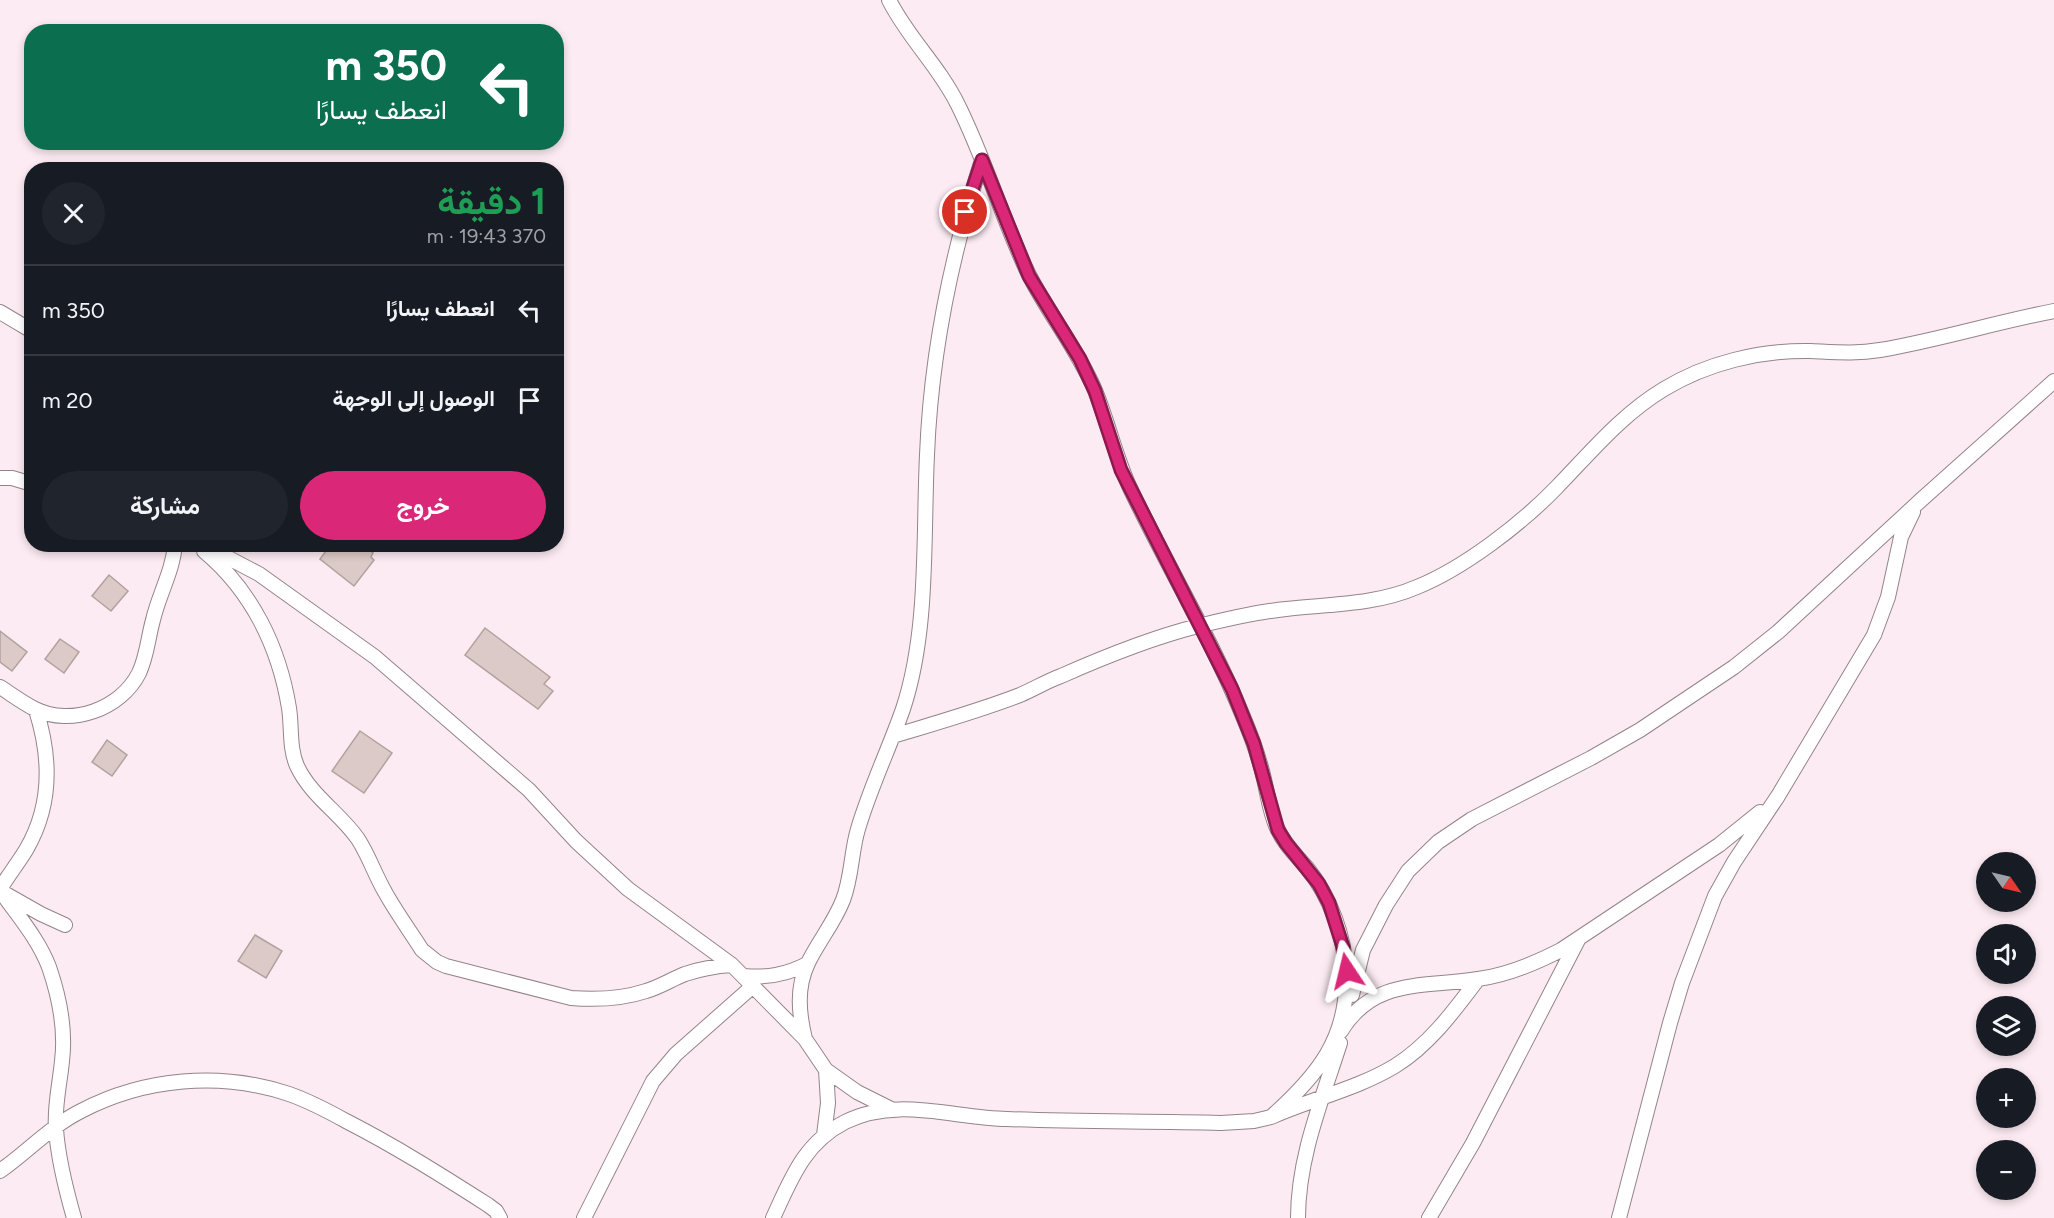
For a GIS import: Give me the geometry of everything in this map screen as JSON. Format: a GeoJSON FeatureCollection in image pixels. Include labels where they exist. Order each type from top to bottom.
{"type":"FeatureCollection","features":[{"type":"Feature","properties":{"kind":"street"},"geometry":{"type":"LineString","coordinates":[[889,0],[904,28],[949,87],[982,160],[1029,276],[1080,359],[1095,391],[1121,470],[1200,626],[1247,726],[1278,830],[1319,884],[1329,903],[1343,947],[1347,971],[1346,996],[1334,1042]]}},
{"type":"Feature","properties":{"kind":"street"},"geometry":{"type":"LineString","coordinates":[[805,1039],[799,1002],[807,964],[844,899],[859,826],[912,679],[920,620],[930,406],[935,357],[953,260],[965,212],[982,160]]}},
{"type":"Feature","properties":{"kind":"street"},"geometry":{"type":"LineString","coordinates":[[893,736],[988,707],[1128,648],[1200,626],[1281,610],[1353,604],[1387,598],[1418,587],[1476,553],[1528,513],[1553,491],[1619,422],[1642,403],[1668,387],[1723,363],[1781,352],[1846,353],[1881,350],[2054,311]]}},
{"type":"Feature","properties":{"kind":"street"},"geometry":{"type":"LineString","coordinates":[[0,312],[24,326]]}},
{"type":"Feature","properties":{"kind":"street"},"geometry":{"type":"LineString","coordinates":[[1298,1218],[1300,1185],[1305,1159],[1345,1024],[1356,974],[1373,927],[1396,887],[1422,856],[1463,825],[1640,730],[1725,673],[1778,632],[2054,381]]}},
{"type":"Feature","properties":{"kind":"street"},"geometry":{"type":"LineString","coordinates":[[0,478],[24,482]]}},
{"type":"Feature","properties":{"kind":"street"},"geometry":{"type":"LineString","coordinates":[[1619,1218],[1664,1042],[1701,931],[1734,862],[1778,796],[1874,635],[1888,597],[1901,537],[1921,500]]}},
{"type":"Feature","properties":{"kind":"street"},"geometry":{"type":"LineString","coordinates":[[0,687],[36,710],[55,715],[74,716],[93,712],[111,704],[138,676],[145,658],[152,620],[170,572],[174,552]]}},
{"type":"Feature","properties":{"kind":"street"},"geometry":{"type":"LineString","coordinates":[[204,552],[230,576],[255,609],[264,628],[285,689],[292,750],[297,766],[316,795],[340,817],[359,841],[386,894],[422,950],[429,957],[446,966],[572,998],[590,999],[608,999],[635,994],[661,986],[695,971],[732,965]]}},
{"type":"Feature","properties":{"kind":"street"},"geometry":{"type":"LineString","coordinates":[[217,552],[259,574],[375,657],[529,790],[576,841],[619,881],[732,965],[805,1039],[826,1070],[857,1092],[891,1109]]}},
{"type":"Feature","properties":{"kind":"street"},"geometry":{"type":"LineString","coordinates":[[0,890],[26,849],[37,827],[44,804],[48,781],[47,756],[36,710]]}},
{"type":"Feature","properties":{"kind":"street"},"geometry":{"type":"LineString","coordinates":[[1271,1117],[1307,1084],[1322,1064],[1345,1024],[1363,1005],[1391,989],[1407,985],[1478,980],[1531,965],[1561,950],[1719,845],[1778,796]]}},
{"type":"Feature","properties":{"kind":"street"},"geometry":{"type":"LineString","coordinates":[[0,890],[65,925]]}},
{"type":"Feature","properties":{"kind":"street"},"geometry":{"type":"LineString","coordinates":[[0,890],[34,936],[48,965],[57,995],[62,1026],[63,1058],[56,1128],[74,1218]]}},
{"type":"Feature","properties":{"kind":"street"},"geometry":{"type":"LineString","coordinates":[[1429,1218],[1489,1114],[1579,938]]}},
{"type":"Feature","properties":{"kind":"street"},"geometry":{"type":"LineString","coordinates":[[584,1218],[653,1081],[676,1054],[748,981],[793,972],[807,964]]}},
{"type":"Feature","properties":{"kind":"street"},"geometry":{"type":"LineString","coordinates":[[773,1218],[793,1172],[807,1152],[824,1135],[860,1116],[891,1109],[1003,1119],[1047,1120],[1229,1123],[1271,1117],[1370,1079],[1395,1066],[1418,1049],[1445,1021],[1478,980]]}},
{"type":"Feature","properties":{"kind":"street"},"geometry":{"type":"LineString","coordinates":[[824,1135],[828,1103],[826,1070]]}},
{"type":"Feature","properties":{"kind":"street"},"geometry":{"type":"LineString","coordinates":[[0,1171],[79,1112],[103,1101],[129,1091],[155,1085],[209,1080],[263,1087],[314,1104],[431,1169],[488,1205],[496,1211],[500,1218]]}},
{"type":"Feature","properties":{"kind":"building"},"geometry":{"type":"Polygon","coordinates":[[[325,552],[372,552],[371,557],[374,560],[354,586],[320,559],[325,552]]]}},
{"type":"Feature","properties":{"kind":"building"},"geometry":{"type":"Polygon","coordinates":[[[109,575],[128,591],[111,611],[92,596],[109,575]]]}},
{"type":"Feature","properties":{"kind":"building"},"geometry":{"type":"Polygon","coordinates":[[[485,628],[550,677],[544,684],[553,691],[538,709],[465,655],[485,628]]]}},
{"type":"Feature","properties":{"kind":"building"},"geometry":{"type":"Polygon","coordinates":[[[0,631],[27,652],[12,671],[0,662],[0,631]]]}},
{"type":"Feature","properties":{"kind":"building"},"geometry":{"type":"Polygon","coordinates":[[[60,639],[79,652],[64,673],[45,659],[60,639]]]}},
{"type":"Feature","properties":{"kind":"building"},"geometry":{"type":"Polygon","coordinates":[[[360,731],[392,753],[364,793],[332,771],[360,731]]]}},
{"type":"Feature","properties":{"kind":"building"},"geometry":{"type":"Polygon","coordinates":[[[107,740],[127,755],[112,776],[92,762],[107,740]]]}},
{"type":"Feature","properties":{"kind":"building"},"geometry":{"type":"Polygon","coordinates":[[[255,935],[282,951],[266,978],[238,961],[255,935]]]}},
{"type":"Feature","properties":{"kind":"route"},"geometry":{"type":"LineString","coordinates":[[965,212],[982,160],[1029,276],[1080,359],[1095,391],[1121,470],[1244,716],[1278,830],[1319,884],[1329,903],[1343,947],[1347,971]]}}]}
